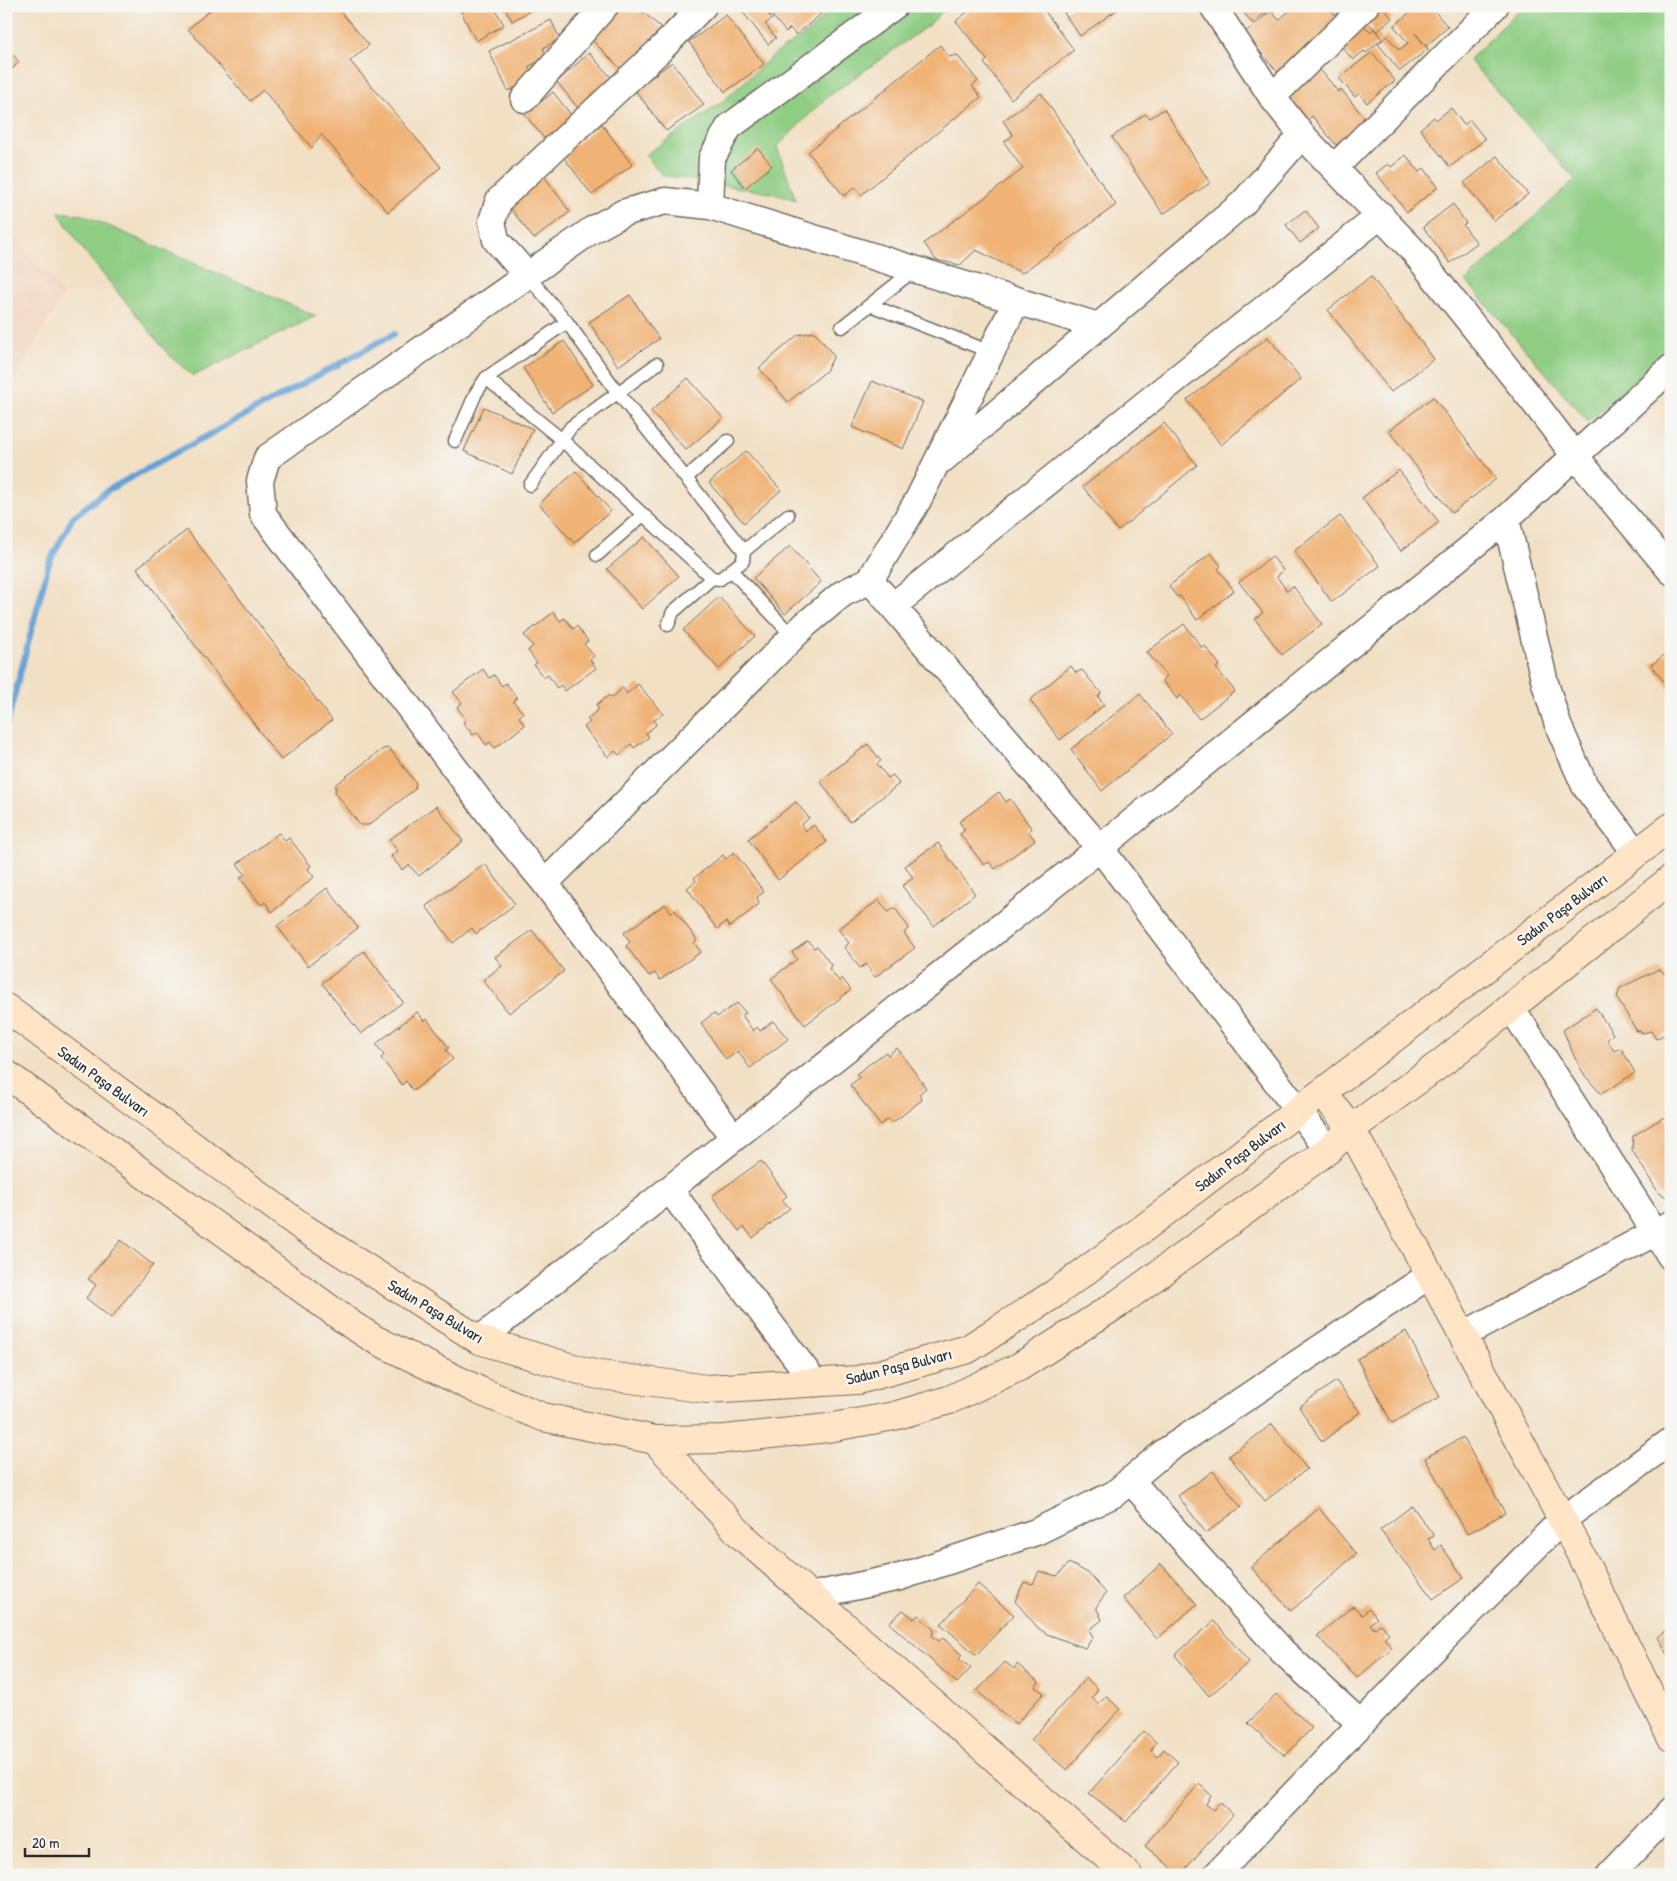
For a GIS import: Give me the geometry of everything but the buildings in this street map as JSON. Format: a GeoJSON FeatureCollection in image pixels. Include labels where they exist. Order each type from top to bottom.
{"type":"FeatureCollection","features":[{"type":"Feature","properties":{"kind":"main road","name":"Sadun Paşa Bulvarı"},"geometry":{"type":"LineString","coordinates":[[6,1008],[305,1229],[479,1340],[593,1374],[707,1389],[858,1380],[968,1349],[1054,1294],[1144,1228],[1671,827]]}},
{"type":"Feature","properties":{"kind":"main road"},"geometry":{"type":"LineString","coordinates":[[6,1074],[352,1325],[376,1340],[480,1391],[543,1417],[655,1440],[725,1439],[828,1428],[894,1416],[949,1400],[1019,1367],[1119,1303],[1328,1150],[1351,1129],[1444,1061],[1510,1007],[1668,886]]}},
{"type":"Feature","properties":{"kind":"main road"},"geometry":{"type":"LineString","coordinates":[[1323,1092],[1351,1129],[1463,1335],[1562,1520],[1671,1737]]}},
{"type":"Feature","properties":{"kind":"main road"},"geometry":{"type":"LineString","coordinates":[[655,1440],[741,1535],[1128,1875]]}},
{"type":"Feature","properties":{"kind":"street"},"geometry":{"type":"LineString","coordinates":[[524,99],[605,6]]}},
{"type":"Feature","properties":{"kind":"street"},"geometry":{"type":"LineString","coordinates":[[527,276],[496,240],[492,222],[499,200],[660,50],[703,6]]}},
{"type":"Feature","properties":{"kind":"street"},"geometry":{"type":"LineString","coordinates":[[710,206],[712,158],[729,127],[894,6]]}},
{"type":"Feature","properties":{"kind":"street"},"geometry":{"type":"LineString","coordinates":[[1213,6],[1272,97],[1302,135],[1335,167],[1411,248],[1575,456],[1671,571]]}},
{"type":"Feature","properties":{"kind":"street"},"geometry":{"type":"LineString","coordinates":[[1272,97],[1365,6]]}},
{"type":"Feature","properties":{"kind":"street"},"geometry":{"type":"LineString","coordinates":[[1335,167],[1495,6]]}},
{"type":"Feature","properties":{"kind":"street"},"geometry":{"type":"LineString","coordinates":[[935,466],[1243,203],[1302,135]]}},
{"type":"Feature","properties":{"kind":"street"},"geometry":{"type":"LineString","coordinates":[[734,1138],[545,883],[506,836],[263,514],[260,481],[267,458],[592,230],[624,213],[665,201],[710,206],[1098,326]]}},
{"type":"Feature","properties":{"kind":"street"},"geometry":{"type":"LineString","coordinates":[[893,606],[1381,215]]}},
{"type":"Feature","properties":{"kind":"street"},"geometry":{"type":"LineString","coordinates":[[545,883],[806,624],[842,594],[870,580],[918,500],[1017,300]]}},
{"type":"Feature","properties":{"kind":"street"},"geometry":{"type":"LineString","coordinates":[[479,1340],[1100,848],[1506,519],[1671,368]]}},
{"type":"Feature","properties":{"kind":"street"},"geometry":{"type":"LineString","coordinates":[[1506,519],[1545,683],[1558,725],[1585,786],[1636,854]]}},
{"type":"Feature","properties":{"kind":"street"},"geometry":{"type":"LineString","coordinates":[[870,580],[1100,848],[1328,1150]]}},
{"type":"Feature","properties":{"kind":"street"},"geometry":{"type":"LineString","coordinates":[[1510,1007],[1663,1228],[1671,1257]]}},
{"type":"Feature","properties":{"kind":"street"},"geometry":{"type":"LineString","coordinates":[[669,1189],[814,1383]]}},
{"type":"Feature","properties":{"kind":"street"},"geometry":{"type":"LineString","coordinates":[[1463,1335],[1663,1228]]}},
{"type":"Feature","properties":{"kind":"street"},"geometry":{"type":"LineString","coordinates":[[810,1596],[900,1577],[1036,1532],[1114,1494],[1162,1453],[1430,1275]]}},
{"type":"Feature","properties":{"kind":"street"},"geometry":{"type":"LineString","coordinates":[[1216,1875],[1361,1724],[1562,1520],[1671,1441]]}},
{"type":"Feature","properties":{"kind":"street"},"geometry":{"type":"LineString","coordinates":[[1130,1480],[1282,1651],[1361,1724]]}},
{"type":"Feature","properties":{"kind":"street"},"geometry":{"type":"LineString","coordinates":[[1610,1875],[1671,1811]]}},
{"type":"Feature","properties":{"kind":"lane"},"geometry":{"type":"LineString","coordinates":[[842,328],[915,269]]}},
{"type":"Feature","properties":{"kind":"lane"},"geometry":{"type":"LineString","coordinates":[[486,378],[562,440],[712,578],[720,579],[743,561],[744,551],[618,393],[567,322],[527,276]]}},
{"type":"Feature","properties":{"kind":"lane"},"geometry":{"type":"LineString","coordinates":[[870,305],[991,352]]}},
{"type":"Feature","properties":{"kind":"lane"},"geometry":{"type":"LineString","coordinates":[[455,442],[476,393],[486,378],[567,322]]}},
{"type":"Feature","properties":{"kind":"lane"},"geometry":{"type":"LineString","coordinates":[[530,485],[572,427],[657,364]]}},
{"type":"Feature","properties":{"kind":"lane"},"geometry":{"type":"LineString","coordinates":[[686,478],[728,442]]}},
{"type":"Feature","properties":{"kind":"lane"},"geometry":{"type":"LineString","coordinates":[[597,555],[643,515]]}},
{"type":"Feature","properties":{"kind":"lane"},"geometry":{"type":"LineString","coordinates":[[744,551],[788,515]]}},
{"type":"Feature","properties":{"kind":"lane"},"geometry":{"type":"LineString","coordinates":[[731,570],[793,637]]}},
{"type":"Feature","properties":{"kind":"lane"},"geometry":{"type":"LineString","coordinates":[[668,625],[673,612],[712,578]]}},
{"type":"Feature","properties":{"kind":"shaded area"},"geometry":{"type":"Polygon","coordinates":[[[6,227],[64,294],[6,393],[6,227]]]}},
{"type":"Feature","properties":{"kind":"green space"},"geometry":{"type":"Polygon","coordinates":[[[834,6],[948,6],[930,24],[826,98],[777,147],[796,200],[777,194],[662,175],[645,155],[722,102],[775,54],[807,33],[834,6]]]}},
{"type":"Feature","properties":{"kind":"green space"},"geometry":{"type":"Polygon","coordinates":[[[1523,6],[1671,6],[1671,347],[1588,422],[1466,281],[1575,179],[1469,60],[1523,6]]]}},
{"type":"Feature","properties":{"kind":"green space"},"geometry":{"type":"Polygon","coordinates":[[[58,212],[83,215],[316,316],[193,376],[170,356],[84,251],[58,212]]]}},
{"type":"Feature","properties":{"kind":"waterway"},"geometry":{"type":"LineString","coordinates":[[6,728],[49,563],[73,517],[108,490],[394,334]]}}]}
